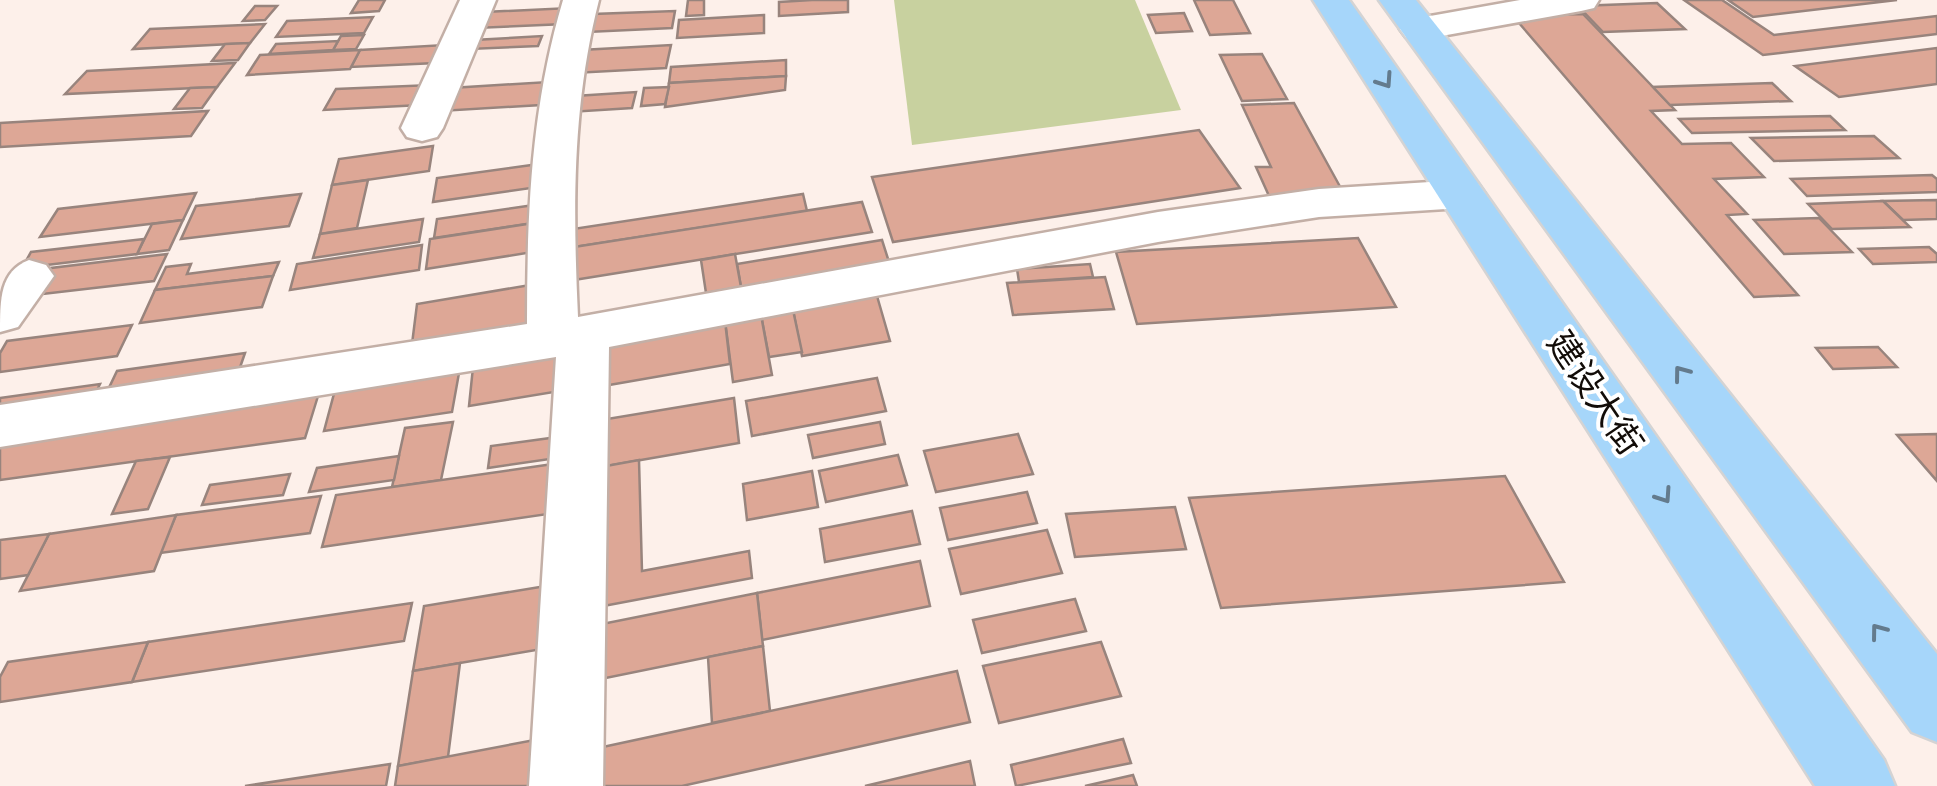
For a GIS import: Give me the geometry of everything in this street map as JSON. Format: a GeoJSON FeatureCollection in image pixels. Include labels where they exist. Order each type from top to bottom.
{"type":"FeatureCollection","features":[{"type":"Feature","properties":{"kind":"main road","name":"建设大街"},"geometry":{"type":"LineString","coordinates":[[1331,0],[1858,786]]}},
{"type":"Feature","properties":{"kind":"main road"},"geometry":{"type":"LineString","coordinates":[[1408,14],[1937,709]]}},
{"type":"Feature","properties":{"kind":"street"},"geometry":{"type":"LineString","coordinates":[[422,128],[478,0]]}},
{"type":"Feature","properties":{"kind":"street"},"geometry":{"type":"LineString","coordinates":[[566,786],[568,337],[550,170],[558,85],[581,0]]}},
{"type":"Feature","properties":{"kind":"street"},"geometry":{"type":"LineString","coordinates":[[1408,14],[1581,0]]}},
{"type":"Feature","properties":{"kind":"street"},"geometry":{"type":"LineString","coordinates":[[0,426],[568,337],[1158,227],[1319,203],[1462,194]]}},
{"type":"Feature","properties":{"kind":"green space"},"geometry":{"type":"Polygon","coordinates":[[[894,0],[1135,0],[1181,110],[912,145],[894,0]]]}},
{"type":"Feature","properties":{"kind":"building"},"geometry":{"type":"Polygon","coordinates":[[[359,0],[385,0],[379,11],[351,13],[359,0]]]}},
{"type":"Feature","properties":{"kind":"building"},"geometry":{"type":"Polygon","coordinates":[[[688,0],[704,0],[704,15],[686,16],[688,0]]]}},
{"type":"Feature","properties":{"kind":"building"},"geometry":{"type":"Polygon","coordinates":[[[848,0],[848,12],[779,16],[779,2],[848,0]]]}},
{"type":"Feature","properties":{"kind":"building"},"geometry":{"type":"Polygon","coordinates":[[[1194,0],[1233,0],[1250,33],[1210,35],[1194,0]]]}},
{"type":"Feature","properties":{"kind":"building"},"geometry":{"type":"Polygon","coordinates":[[[1684,0],[1722,0],[1774,35],[1937,16],[1937,34],[1763,55],[1684,0]]]}},
{"type":"Feature","properties":{"kind":"building"},"geometry":{"type":"Polygon","coordinates":[[[1728,0],[1897,0],[1753,17],[1728,0]]]}},
{"type":"Feature","properties":{"kind":"building"},"geometry":{"type":"Polygon","coordinates":[[[1657,3],[1685,29],[1603,32],[1578,6],[1657,3]]]}},
{"type":"Feature","properties":{"kind":"building"},"geometry":{"type":"Polygon","coordinates":[[[255,6],[277,6],[265,20],[243,21],[255,6]]]}},
{"type":"Feature","properties":{"kind":"building"},"geometry":{"type":"Polygon","coordinates":[[[570,8],[565,24],[476,28],[484,12],[570,8]]]}},
{"type":"Feature","properties":{"kind":"building"},"geometry":{"type":"Polygon","coordinates":[[[675,11],[672,28],[588,32],[593,14],[675,11]]]}},
{"type":"Feature","properties":{"kind":"building"},"geometry":{"type":"Polygon","coordinates":[[[1184,13],[1192,31],[1156,33],[1148,15],[1184,13]]]}},
{"type":"Feature","properties":{"kind":"building"},"geometry":{"type":"Polygon","coordinates":[[[1583,14],[1675,110],[1651,111],[1682,144],[1731,143],[1764,177],[1714,179],[1747,214],[1727,215],[1798,295],[1754,297],[1513,16],[1583,14]]]}},
{"type":"Feature","properties":{"kind":"building"},"geometry":{"type":"Polygon","coordinates":[[[764,15],[764,33],[677,38],[679,20],[764,15]]]}},
{"type":"Feature","properties":{"kind":"building"},"geometry":{"type":"Polygon","coordinates":[[[373,17],[364,33],[276,37],[287,21],[373,17]]]}},
{"type":"Feature","properties":{"kind":"building"},"geometry":{"type":"Polygon","coordinates":[[[265,24],[250,43],[133,49],[150,29],[265,24]]]}},
{"type":"Feature","properties":{"kind":"building"},"geometry":{"type":"Polygon","coordinates":[[[364,35],[356,49],[333,50],[341,36],[364,35]]]}},
{"type":"Feature","properties":{"kind":"building"},"geometry":{"type":"Polygon","coordinates":[[[542,36],[538,46],[470,49],[474,40],[542,36]]]}},
{"type":"Feature","properties":{"kind":"building"},"geometry":{"type":"Polygon","coordinates":[[[338,41],[333,50],[269,54],[276,44],[338,41]]]}},
{"type":"Feature","properties":{"kind":"building"},"geometry":{"type":"Polygon","coordinates":[[[250,43],[238,60],[212,61],[225,44],[250,43]]]}},
{"type":"Feature","properties":{"kind":"building"},"geometry":{"type":"Polygon","coordinates":[[[444,45],[436,63],[351,67],[360,50],[444,45]]]}},
{"type":"Feature","properties":{"kind":"building"},"geometry":{"type":"Polygon","coordinates":[[[671,45],[666,68],[574,73],[581,50],[671,45]]]}},
{"type":"Feature","properties":{"kind":"building"},"geometry":{"type":"Polygon","coordinates":[[[1937,48],[1937,84],[1839,97],[1795,66],[1937,48]]]}},
{"type":"Feature","properties":{"kind":"building"},"geometry":{"type":"Polygon","coordinates":[[[360,50],[350,69],[247,75],[260,55],[360,50]]]}},
{"type":"Feature","properties":{"kind":"building"},"geometry":{"type":"Polygon","coordinates":[[[1262,54],[1287,99],[1242,101],[1220,55],[1262,54]]]}},
{"type":"Feature","properties":{"kind":"building"},"geometry":{"type":"Polygon","coordinates":[[[786,60],[786,76],[669,83],[671,67],[786,60]]]}},
{"type":"Feature","properties":{"kind":"building"},"geometry":{"type":"Polygon","coordinates":[[[235,63],[217,87],[65,94],[87,71],[235,63]]]}},
{"type":"Feature","properties":{"kind":"building"},"geometry":{"type":"Polygon","coordinates":[[[786,76],[785,90],[665,107],[669,83],[786,76]]]}},
{"type":"Feature","properties":{"kind":"building"},"geometry":{"type":"Polygon","coordinates":[[[548,82],[541,105],[441,111],[451,88],[548,82]]]}},
{"type":"Feature","properties":{"kind":"building"},"geometry":{"type":"Polygon","coordinates":[[[1772,83],[1791,101],[1670,105],[1653,87],[1772,83]]]}},
{"type":"Feature","properties":{"kind":"building"},"geometry":{"type":"Polygon","coordinates":[[[431,85],[421,105],[324,110],[336,89],[431,85]]]}},
{"type":"Feature","properties":{"kind":"building"},"geometry":{"type":"Polygon","coordinates":[[[217,87],[202,108],[174,109],[190,88],[217,87]]]}},
{"type":"Feature","properties":{"kind":"building"},"geometry":{"type":"Polygon","coordinates":[[[669,87],[665,104],[641,106],[644,88],[669,87]]]}},
{"type":"Feature","properties":{"kind":"building"},"geometry":{"type":"Polygon","coordinates":[[[636,92],[632,108],[570,112],[575,96],[636,92]]]}},
{"type":"Feature","properties":{"kind":"building"},"geometry":{"type":"Polygon","coordinates":[[[1294,103],[1343,192],[1269,196],[1256,167],[1271,167],[1242,105],[1294,103]]]}},
{"type":"Feature","properties":{"kind":"building"},"geometry":{"type":"Polygon","coordinates":[[[208,111],[191,136],[0,147],[0,123],[208,111]]]}},
{"type":"Feature","properties":{"kind":"building"},"geometry":{"type":"Polygon","coordinates":[[[1830,116],[1845,130],[1692,133],[1679,119],[1830,116]]]}},
{"type":"Feature","properties":{"kind":"building"},"geometry":{"type":"Polygon","coordinates":[[[1199,130],[1240,188],[893,242],[872,177],[1199,130]]]}},
{"type":"Feature","properties":{"kind":"building"},"geometry":{"type":"Polygon","coordinates":[[[1874,136],[1899,158],[1774,161],[1751,138],[1874,136]]]}},
{"type":"Feature","properties":{"kind":"building"},"geometry":{"type":"Polygon","coordinates":[[[433,146],[429,171],[332,185],[339,159],[433,146]]]}},
{"type":"Feature","properties":{"kind":"building"},"geometry":{"type":"Polygon","coordinates":[[[539,164],[538,187],[433,202],[437,178],[539,164]]]}},
{"type":"Feature","properties":{"kind":"building"},"geometry":{"type":"Polygon","coordinates":[[[1932,175],[1937,179],[1937,192],[1807,196],[1791,179],[1932,175]]]}},
{"type":"Feature","properties":{"kind":"building"},"geometry":{"type":"Polygon","coordinates":[[[368,180],[357,228],[320,234],[332,185],[368,180]]]}},
{"type":"Feature","properties":{"kind":"building"},"geometry":{"type":"Polygon","coordinates":[[[196,193],[183,220],[40,237],[58,209],[196,193]]]}},
{"type":"Feature","properties":{"kind":"building"},"geometry":{"type":"Polygon","coordinates":[[[301,194],[289,226],[181,239],[196,206],[301,194]]]}},
{"type":"Feature","properties":{"kind":"building"},"geometry":{"type":"Polygon","coordinates":[[[803,194],[807,211],[574,247],[573,229],[803,194]]]}},
{"type":"Feature","properties":{"kind":"building"},"geometry":{"type":"Polygon","coordinates":[[[1937,200],[1937,219],[1903,220],[1883,201],[1937,200]]]}},
{"type":"Feature","properties":{"kind":"building"},"geometry":{"type":"Polygon","coordinates":[[[1883,201],[1910,227],[1832,229],[1808,204],[1883,201]]]}},
{"type":"Feature","properties":{"kind":"building"},"geometry":{"type":"Polygon","coordinates":[[[862,202],[872,232],[574,280],[574,247],[862,202]]]}},
{"type":"Feature","properties":{"kind":"building"},"geometry":{"type":"Polygon","coordinates":[[[541,204],[540,222],[434,238],[437,219],[541,204]]]}},
{"type":"Feature","properties":{"kind":"building"},"geometry":{"type":"Polygon","coordinates":[[[1819,218],[1852,252],[1784,254],[1754,220],[1819,218]]]}},
{"type":"Feature","properties":{"kind":"building"},"geometry":{"type":"Polygon","coordinates":[[[423,219],[419,242],[313,258],[320,234],[423,219]]]}},
{"type":"Feature","properties":{"kind":"building"},"geometry":{"type":"Polygon","coordinates":[[[183,220],[169,250],[137,254],[152,224],[183,220]]]}},
{"type":"Feature","properties":{"kind":"building"},"geometry":{"type":"Polygon","coordinates":[[[540,222],[539,251],[426,269],[430,239],[540,222]]]}},
{"type":"Feature","properties":{"kind":"building"},"geometry":{"type":"Polygon","coordinates":[[[1358,238],[1396,307],[1137,324],[1116,252],[1358,238]]]}},
{"type":"Feature","properties":{"kind":"building"},"geometry":{"type":"Polygon","coordinates":[[[144,239],[137,254],[22,268],[31,252],[144,239]]]}},
{"type":"Feature","properties":{"kind":"building"},"geometry":{"type":"Polygon","coordinates":[[[882,240],[889,262],[741,287],[737,264],[882,240]]]}},
{"type":"Feature","properties":{"kind":"building"},"geometry":{"type":"Polygon","coordinates":[[[422,245],[419,270],[290,290],[297,264],[422,245]]]}},
{"type":"Feature","properties":{"kind":"building"},"geometry":{"type":"Polygon","coordinates":[[[1929,247],[1937,254],[1937,262],[1873,264],[1859,249],[1929,247]]]}},
{"type":"Feature","properties":{"kind":"building"},"geometry":{"type":"Polygon","coordinates":[[[167,254],[154,281],[34,295],[51,268],[167,254]]]}},
{"type":"Feature","properties":{"kind":"building"},"geometry":{"type":"Polygon","coordinates":[[[735,254],[741,287],[706,293],[701,260],[735,254]]]}},
{"type":"Feature","properties":{"kind":"building"},"geometry":{"type":"Polygon","coordinates":[[[279,262],[273,276],[155,290],[166,267],[191,264],[187,274],[279,262]]]}},
{"type":"Feature","properties":{"kind":"building"},"geometry":{"type":"Polygon","coordinates":[[[1090,264],[1093,277],[1019,282],[1017,269],[1090,264]]]}},
{"type":"Feature","properties":{"kind":"building"},"geometry":{"type":"Polygon","coordinates":[[[273,276],[262,307],[140,323],[155,290],[273,276]]]}},
{"type":"Feature","properties":{"kind":"building"},"geometry":{"type":"Polygon","coordinates":[[[1105,277],[1114,309],[1013,315],[1007,283],[1105,277]]]}},
{"type":"Feature","properties":{"kind":"building"},"geometry":{"type":"Polygon","coordinates":[[[542,283],[542,322],[412,344],[417,304],[542,283]]]}},
{"type":"Feature","properties":{"kind":"building"},"geometry":{"type":"Polygon","coordinates":[[[877,296],[890,341],[802,356],[793,310],[877,296]]]}},
{"type":"Feature","properties":{"kind":"building"},"geometry":{"type":"Polygon","coordinates":[[[793,310],[802,352],[769,357],[761,315],[793,310]]]}},
{"type":"Feature","properties":{"kind":"building"},"geometry":{"type":"Polygon","coordinates":[[[761,315],[772,375],[733,382],[725,321],[761,315]]]}},
{"type":"Feature","properties":{"kind":"building"},"geometry":{"type":"Polygon","coordinates":[[[725,321],[730,364],[592,388],[592,342],[725,321]]]}},
{"type":"Feature","properties":{"kind":"building"},"geometry":{"type":"Polygon","coordinates":[[[132,325],[117,356],[0,372],[0,353],[7,341],[132,325]]]}},
{"type":"Feature","properties":{"kind":"building"},"geometry":{"type":"Polygon","coordinates":[[[1878,347],[1897,367],[1833,369],[1816,348],[1878,347]]]}},
{"type":"Feature","properties":{"kind":"building"},"geometry":{"type":"Polygon","coordinates":[[[245,353],[237,376],[106,394],[117,371],[245,353]]]}},
{"type":"Feature","properties":{"kind":"building"},"geometry":{"type":"Polygon","coordinates":[[[568,353],[566,390],[469,406],[473,367],[568,353]]]}},
{"type":"Feature","properties":{"kind":"building"},"geometry":{"type":"Polygon","coordinates":[[[459,373],[452,412],[324,431],[335,390],[459,373]]]}},
{"type":"Feature","properties":{"kind":"building"},"geometry":{"type":"Polygon","coordinates":[[[877,378],[886,411],[752,436],[746,401],[877,378]]]}},
{"type":"Feature","properties":{"kind":"building"},"geometry":{"type":"Polygon","coordinates":[[[100,384],[90,405],[0,417],[0,398],[100,384]]]}},
{"type":"Feature","properties":{"kind":"building"},"geometry":{"type":"Polygon","coordinates":[[[318,396],[305,438],[0,480],[0,438],[318,396]]]}},
{"type":"Feature","properties":{"kind":"building"},"geometry":{"type":"Polygon","coordinates":[[[734,398],[739,443],[595,468],[595,421],[734,398]]]}},
{"type":"Feature","properties":{"kind":"building"},"geometry":{"type":"Polygon","coordinates":[[[453,422],[441,480],[392,487],[405,428],[453,422]]]}},
{"type":"Feature","properties":{"kind":"building"},"geometry":{"type":"Polygon","coordinates":[[[880,422],[885,444],[813,458],[808,435],[880,422]]]}},
{"type":"Feature","properties":{"kind":"building"},"geometry":{"type":"Polygon","coordinates":[[[1018,434],[1033,474],[936,492],[924,451],[1018,434]]]}},
{"type":"Feature","properties":{"kind":"building"},"geometry":{"type":"Polygon","coordinates":[[[1937,434],[1937,481],[1897,435],[1937,434]]]}},
{"type":"Feature","properties":{"kind":"building"},"geometry":{"type":"Polygon","coordinates":[[[565,436],[564,457],[488,468],[491,446],[565,436]]]}},
{"type":"Feature","properties":{"kind":"building"},"geometry":{"type":"Polygon","coordinates":[[[898,455],[907,485],[826,502],[819,471],[898,455]]]}},
{"type":"Feature","properties":{"kind":"building"},"geometry":{"type":"Polygon","coordinates":[[[399,456],[394,480],[309,492],[317,468],[399,456]]]}},
{"type":"Feature","properties":{"kind":"building"},"geometry":{"type":"Polygon","coordinates":[[[170,457],[148,509],[112,514],[136,461],[170,457]]]}},
{"type":"Feature","properties":{"kind":"building"},"geometry":{"type":"Polygon","coordinates":[[[639,460],[642,571],[749,551],[752,578],[593,608],[595,468],[639,460]]]}},
{"type":"Feature","properties":{"kind":"building"},"geometry":{"type":"Polygon","coordinates":[[[553,464],[548,514],[322,547],[336,495],[553,464]]]}},
{"type":"Feature","properties":{"kind":"building"},"geometry":{"type":"Polygon","coordinates":[[[812,471],[818,507],[747,520],[743,484],[812,471]]]}},
{"type":"Feature","properties":{"kind":"building"},"geometry":{"type":"Polygon","coordinates":[[[290,474],[283,495],[202,505],[210,485],[290,474]]]}},
{"type":"Feature","properties":{"kind":"building"},"geometry":{"type":"Polygon","coordinates":[[[1505,476],[1564,582],[1221,608],[1189,498],[1505,476]]]}},
{"type":"Feature","properties":{"kind":"building"},"geometry":{"type":"Polygon","coordinates":[[[1027,492],[1037,523],[948,540],[940,508],[1027,492]]]}},
{"type":"Feature","properties":{"kind":"building"},"geometry":{"type":"Polygon","coordinates":[[[321,496],[310,533],[160,553],[176,515],[321,496]]]}},
{"type":"Feature","properties":{"kind":"building"},"geometry":{"type":"Polygon","coordinates":[[[1175,507],[1186,549],[1075,557],[1066,514],[1175,507]]]}},
{"type":"Feature","properties":{"kind":"building"},"geometry":{"type":"Polygon","coordinates":[[[912,511],[920,544],[825,562],[820,529],[912,511]]]}},
{"type":"Feature","properties":{"kind":"building"},"geometry":{"type":"Polygon","coordinates":[[[176,515],[154,571],[20,591],[49,534],[176,515]]]}},
{"type":"Feature","properties":{"kind":"building"},"geometry":{"type":"Polygon","coordinates":[[[1047,530],[1062,573],[961,594],[949,549],[1047,530]]]}},
{"type":"Feature","properties":{"kind":"building"},"geometry":{"type":"Polygon","coordinates":[[[49,534],[28,575],[0,579],[0,540],[49,534]]]}},
{"type":"Feature","properties":{"kind":"building"},"geometry":{"type":"Polygon","coordinates":[[[920,561],[930,606],[762,640],[757,593],[920,561]]]}},
{"type":"Feature","properties":{"kind":"building"},"geometry":{"type":"Polygon","coordinates":[[[552,585],[548,648],[413,671],[424,606],[552,585]]]}},
{"type":"Feature","properties":{"kind":"building"},"geometry":{"type":"Polygon","coordinates":[[[757,593],[763,646],[591,681],[592,626],[757,593]]]}},
{"type":"Feature","properties":{"kind":"building"},"geometry":{"type":"Polygon","coordinates":[[[1075,599],[1086,631],[982,653],[973,620],[1075,599]]]}},
{"type":"Feature","properties":{"kind":"building"},"geometry":{"type":"Polygon","coordinates":[[[412,603],[404,641],[132,682],[148,642],[412,603]]]}},
{"type":"Feature","properties":{"kind":"building"},"geometry":{"type":"Polygon","coordinates":[[[148,642],[132,682],[0,702],[0,677],[8,662],[148,642]]]}},
{"type":"Feature","properties":{"kind":"building"},"geometry":{"type":"Polygon","coordinates":[[[1101,642],[1121,696],[999,723],[983,666],[1101,642]]]}},
{"type":"Feature","properties":{"kind":"building"},"geometry":{"type":"Polygon","coordinates":[[[763,646],[770,711],[712,723],[708,657],[763,646]]]}},
{"type":"Feature","properties":{"kind":"building"},"geometry":{"type":"Polygon","coordinates":[[[460,663],[448,757],[398,766],[413,671],[460,663]]]}},
{"type":"Feature","properties":{"kind":"building"},"geometry":{"type":"Polygon","coordinates":[[[957,671],[970,722],[682,786],[583,786],[584,751],[957,671]]]}},
{"type":"Feature","properties":{"kind":"building"},"geometry":{"type":"Polygon","coordinates":[[[545,738],[542,786],[395,786],[398,766],[545,738]]]}},
{"type":"Feature","properties":{"kind":"building"},"geometry":{"type":"Polygon","coordinates":[[[1123,739],[1131,763],[1016,786],[1011,765],[1123,739]]]}},
{"type":"Feature","properties":{"kind":"building"},"geometry":{"type":"Polygon","coordinates":[[[970,761],[975,786],[865,786],[970,761]]]}},
{"type":"Feature","properties":{"kind":"building"},"geometry":{"type":"Polygon","coordinates":[[[390,764],[386,786],[245,786],[390,764]]]}},
{"type":"Feature","properties":{"kind":"building"},"geometry":{"type":"Polygon","coordinates":[[[1133,775],[1137,786],[1085,786],[1133,775]]]}}]}
